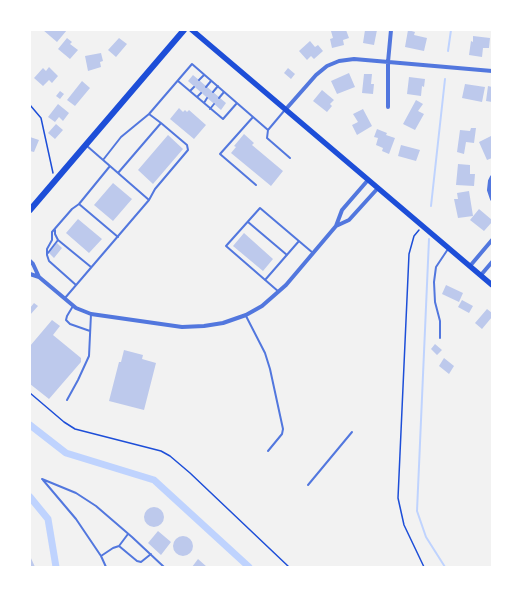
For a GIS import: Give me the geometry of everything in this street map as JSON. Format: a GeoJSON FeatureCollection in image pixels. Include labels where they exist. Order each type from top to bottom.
{"type":"FeatureCollection","features":[{"type":"Feature","properties":{"kind":"main road"},"geometry":{"type":"LineString","coordinates":[[30,210],[184,30]]}},
{"type":"Feature","properties":{"kind":"main road"},"geometry":{"type":"LineString","coordinates":[[192,30],[492,285]]}},
{"type":"Feature","properties":{"kind":"street"},"geometry":{"type":"LineString","coordinates":[[388,107],[388,62],[391,30]]}},
{"type":"Feature","properties":{"kind":"street"},"geometry":{"type":"LineString","coordinates":[[286,109],[316,75],[327,66],[339,61],[354,59],[492,72]]}},
{"type":"Feature","properties":{"kind":"street"},"geometry":{"type":"LineString","coordinates":[[492,177],[489,190],[492,199]]}},
{"type":"Feature","properties":{"kind":"street"},"geometry":{"type":"LineString","coordinates":[[30,274],[39,277],[73,306],[91,314],[182,327],[223,323],[246,315],[262,306],[279,292],[336,226],[342,210],[368,180]]}},
{"type":"Feature","properties":{"kind":"street"},"geometry":{"type":"LineString","coordinates":[[336,226],[349,220],[378,188]]}},
{"type":"Feature","properties":{"kind":"street"},"geometry":{"type":"LineString","coordinates":[[470,266],[492,240]]}},
{"type":"Feature","properties":{"kind":"street"},"geometry":{"type":"LineString","coordinates":[[30,261],[39,277]]}},
{"type":"Feature","properties":{"kind":"street"},"geometry":{"type":"LineString","coordinates":[[481,275],[492,262]]}},
{"type":"Feature","properties":{"kind":"lane"},"geometry":{"type":"LineString","coordinates":[[103,160],[121,137],[150,114],[192,64],[268,130]]}},
{"type":"Feature","properties":{"kind":"lane"},"geometry":{"type":"LineString","coordinates":[[199,80],[204,74]]}},
{"type":"Feature","properties":{"kind":"lane"},"geometry":{"type":"LineString","coordinates":[[178,81],[223,119],[237,103]]}},
{"type":"Feature","properties":{"kind":"lane"},"geometry":{"type":"LineString","coordinates":[[206,87],[211,81]]}},
{"type":"Feature","properties":{"kind":"lane"},"geometry":{"type":"LineString","coordinates":[[213,92],[218,86]]}},
{"type":"Feature","properties":{"kind":"lane"},"geometry":{"type":"LineString","coordinates":[[190,91],[194,87]]}},
{"type":"Feature","properties":{"kind":"lane"},"geometry":{"type":"LineString","coordinates":[[219,98],[224,92]]}},
{"type":"Feature","properties":{"kind":"lane"},"geometry":{"type":"LineString","coordinates":[[197,97],[201,93]]}},
{"type":"Feature","properties":{"kind":"lane"},"geometry":{"type":"LineString","coordinates":[[204,103],[207,98]]}},
{"type":"Feature","properties":{"kind":"lane"},"geometry":{"type":"LineString","coordinates":[[210,109],[214,104]]}},
{"type":"Feature","properties":{"kind":"lane"},"geometry":{"type":"LineString","coordinates":[[286,109],[268,130],[266,138],[290,158]]}},
{"type":"Feature","properties":{"kind":"lane"},"geometry":{"type":"LineString","coordinates":[[64,299],[149,200],[155,189],[188,150],[187,145],[150,114]]}},
{"type":"Feature","properties":{"kind":"lane"},"geometry":{"type":"LineString","coordinates":[[253,117],[220,154],[256,185]]}},
{"type":"Feature","properties":{"kind":"lane"},"geometry":{"type":"LineString","coordinates":[[118,173],[161,123]]}},
{"type":"Feature","properties":{"kind":"lane"},"geometry":{"type":"LineString","coordinates":[[86,145],[149,200]]}},
{"type":"Feature","properties":{"kind":"lane"},"geometry":{"type":"LineString","coordinates":[[76,285],[49,261],[47,249],[52,240],[52,232],[72,209],[79,204],[110,166]]}},
{"type":"Feature","properties":{"kind":"lane"},"geometry":{"type":"LineString","coordinates":[[79,204],[118,237]]}},
{"type":"Feature","properties":{"kind":"lane"},"geometry":{"type":"LineString","coordinates":[[279,292],[226,246],[260,208],[313,252]]}},
{"type":"Feature","properties":{"kind":"lane"},"geometry":{"type":"LineString","coordinates":[[248,221],[287,255]]}},
{"type":"Feature","properties":{"kind":"lane"},"geometry":{"type":"LineString","coordinates":[[55,229],[55,234],[58,240],[91,267]]}},
{"type":"Feature","properties":{"kind":"lane"},"geometry":{"type":"LineString","coordinates":[[47,255],[58,240]]}},
{"type":"Feature","properties":{"kind":"lane"},"geometry":{"type":"LineString","coordinates":[[265,280],[299,241]]}},
{"type":"Feature","properties":{"kind":"lane"},"geometry":{"type":"LineString","coordinates":[[440,338],[440,321],[435,302],[434,282],[436,267],[449,248]]}},
{"type":"Feature","properties":{"kind":"lane"},"geometry":{"type":"LineString","coordinates":[[73,306],[66,320],[70,324],[90,331]]}},
{"type":"Feature","properties":{"kind":"lane"},"geometry":{"type":"LineString","coordinates":[[67,400],[89,356],[91,314]]}},
{"type":"Feature","properties":{"kind":"lane"},"geometry":{"type":"LineString","coordinates":[[246,315],[265,353],[283,429],[280,438],[268,451]]}},
{"type":"Feature","properties":{"kind":"lane"},"geometry":{"type":"LineString","coordinates":[[308,485],[352,432]]}},
{"type":"Feature","properties":{"kind":"lane"},"geometry":{"type":"LineString","coordinates":[[106,567],[101,556],[76,520],[42,479],[76,493],[96,506],[164,567]]}},
{"type":"Feature","properties":{"kind":"lane"},"geometry":{"type":"LineString","coordinates":[[101,556],[119,546],[129,534]]}},
{"type":"Feature","properties":{"kind":"lane"},"geometry":{"type":"LineString","coordinates":[[119,546],[137,561],[141,562],[151,554]]}},
{"type":"Feature","properties":{"kind":"path"},"geometry":{"type":"LineString","coordinates":[[30,105],[42,118],[53,172],[56,179]]}},
{"type":"Feature","properties":{"kind":"path"},"geometry":{"type":"LineString","coordinates":[[423,226],[414,236],[409,254],[398,498],[404,525],[424,567]]}},
{"type":"Feature","properties":{"kind":"path"},"geometry":{"type":"LineString","coordinates":[[30,393],[64,422],[75,429],[161,452],[170,456],[190,473],[289,567]]}},
{"type":"Feature","properties":{"kind":"building"},"geometry":{"type":"Polygon","coordinates":[[[43,30],[67,30],[57,42],[43,30]]]}},
{"type":"Feature","properties":{"kind":"building"},"geometry":{"type":"Polygon","coordinates":[[[346,30],[349,38],[343,40],[344,45],[332,48],[330,39],[333,38],[331,31],[346,30]]]}},
{"type":"Feature","properties":{"kind":"building"},"geometry":{"type":"Polygon","coordinates":[[[365,30],[377,30],[374,45],[363,43],[365,30]]]}},
{"type":"Feature","properties":{"kind":"building"},"geometry":{"type":"Polygon","coordinates":[[[408,30],[415,32],[414,35],[427,38],[424,51],[405,47],[408,30]]]}},
{"type":"Feature","properties":{"kind":"building"},"geometry":{"type":"Polygon","coordinates":[[[473,36],[490,38],[489,48],[483,48],[482,57],[469,55],[471,41],[473,42],[473,36]]]}},
{"type":"Feature","properties":{"kind":"building"},"geometry":{"type":"Polygon","coordinates":[[[67,38],[72,42],[70,44],[78,50],[70,59],[58,49],[67,38]]]}},
{"type":"Feature","properties":{"kind":"building"},"geometry":{"type":"Polygon","coordinates":[[[119,38],[127,44],[116,57],[108,50],[119,38]]]}},
{"type":"Feature","properties":{"kind":"building"},"geometry":{"type":"Polygon","coordinates":[[[310,41],[315,47],[318,45],[323,51],[314,59],[311,56],[307,60],[299,51],[310,41]]]}},
{"type":"Feature","properties":{"kind":"building"},"geometry":{"type":"Polygon","coordinates":[[[101,53],[103,61],[100,62],[101,67],[88,71],[85,56],[101,53]]]}},
{"type":"Feature","properties":{"kind":"building"},"geometry":{"type":"Polygon","coordinates":[[[49,67],[58,76],[52,83],[49,80],[43,86],[34,78],[43,68],[46,71],[49,67]]]}},
{"type":"Feature","properties":{"kind":"building"},"geometry":{"type":"Polygon","coordinates":[[[288,68],[295,74],[291,79],[284,73],[288,68]]]}},
{"type":"Feature","properties":{"kind":"building"},"geometry":{"type":"Polygon","coordinates":[[[349,73],[355,87],[337,94],[331,81],[349,73]]]}},
{"type":"Feature","properties":{"kind":"building"},"geometry":{"type":"Polygon","coordinates":[[[364,74],[372,74],[371,84],[374,84],[373,94],[362,93],[364,74]]]}},
{"type":"Feature","properties":{"kind":"building"},"geometry":{"type":"Polygon","coordinates":[[[193,75],[226,103],[221,110],[188,81],[193,75]]]}},
{"type":"Feature","properties":{"kind":"building"},"geometry":{"type":"Polygon","coordinates":[[[409,77],[425,79],[424,87],[422,86],[421,96],[407,94],[409,77]]]}},
{"type":"Feature","properties":{"kind":"building"},"geometry":{"type":"Polygon","coordinates":[[[82,81],[90,88],[75,106],[67,100],[82,81]]]}},
{"type":"Feature","properties":{"kind":"building"},"geometry":{"type":"Polygon","coordinates":[[[465,84],[485,87],[482,102],[462,98],[465,84]]]}},
{"type":"Feature","properties":{"kind":"building"},"geometry":{"type":"Polygon","coordinates":[[[488,86],[492,87],[492,102],[486,101],[488,86]]]}},
{"type":"Feature","properties":{"kind":"building"},"geometry":{"type":"Polygon","coordinates":[[[322,90],[334,100],[330,104],[332,106],[327,112],[313,101],[322,90]]]}},
{"type":"Feature","properties":{"kind":"building"},"geometry":{"type":"Polygon","coordinates":[[[60,91],[64,94],[60,99],[56,96],[60,91]]]}},
{"type":"Feature","properties":{"kind":"building"},"geometry":{"type":"Polygon","coordinates":[[[416,100],[423,104],[418,111],[424,114],[415,130],[403,124],[416,100]]]}},
{"type":"Feature","properties":{"kind":"building"},"geometry":{"type":"Polygon","coordinates":[[[58,104],[69,113],[63,121],[59,117],[55,122],[48,117],[58,104]]]}},
{"type":"Feature","properties":{"kind":"building"},"geometry":{"type":"Polygon","coordinates":[[[179,108],[183,112],[185,110],[187,112],[189,110],[206,125],[194,139],[170,119],[179,108]]]}},
{"type":"Feature","properties":{"kind":"building"},"geometry":{"type":"Polygon","coordinates":[[[363,109],[372,126],[357,135],[352,125],[358,122],[353,114],[363,109]]]}},
{"type":"Feature","properties":{"kind":"building"},"geometry":{"type":"Polygon","coordinates":[[[56,124],[63,130],[55,139],[48,133],[56,124]]]}},
{"type":"Feature","properties":{"kind":"building"},"geometry":{"type":"Polygon","coordinates":[[[471,128],[476,128],[474,143],[466,142],[464,154],[457,152],[460,130],[470,131],[471,128]]]}},
{"type":"Feature","properties":{"kind":"building"},"geometry":{"type":"Polygon","coordinates":[[[377,129],[387,133],[386,135],[395,138],[389,154],[382,151],[383,148],[376,145],[378,138],[374,137],[377,129]]]}},
{"type":"Feature","properties":{"kind":"building"},"geometry":{"type":"Polygon","coordinates":[[[244,134],[254,143],[252,145],[283,171],[271,186],[231,153],[236,147],[234,146],[244,134]]]}},
{"type":"Feature","properties":{"kind":"building"},"geometry":{"type":"Polygon","coordinates":[[[168,135],[183,149],[153,184],[138,170],[168,135]]]}},
{"type":"Feature","properties":{"kind":"building"},"geometry":{"type":"Polygon","coordinates":[[[491,136],[492,158],[487,160],[479,142],[491,136]]]}},
{"type":"Feature","properties":{"kind":"building"},"geometry":{"type":"Polygon","coordinates":[[[30,137],[39,140],[34,152],[30,151],[30,137]]]}},
{"type":"Feature","properties":{"kind":"building"},"geometry":{"type":"Polygon","coordinates":[[[401,145],[420,150],[416,161],[398,156],[401,145]]]}},
{"type":"Feature","properties":{"kind":"building"},"geometry":{"type":"Polygon","coordinates":[[[458,164],[470,165],[470,174],[475,174],[474,186],[456,185],[458,164]]]}},
{"type":"Feature","properties":{"kind":"building"},"geometry":{"type":"Polygon","coordinates":[[[113,183],[132,199],[113,221],[94,205],[113,183]]]}},
{"type":"Feature","properties":{"kind":"building"},"geometry":{"type":"Polygon","coordinates":[[[469,191],[473,216],[458,218],[454,199],[458,199],[457,193],[469,191]]]}},
{"type":"Feature","properties":{"kind":"building"},"geometry":{"type":"Polygon","coordinates":[[[479,209],[492,220],[484,231],[470,220],[479,209]]]}},
{"type":"Feature","properties":{"kind":"building"},"geometry":{"type":"Polygon","coordinates":[[[78,219],[102,239],[89,253],[66,233],[78,219]]]}},
{"type":"Feature","properties":{"kind":"building"},"geometry":{"type":"Polygon","coordinates":[[[244,233],[273,259],[263,271],[233,246],[244,233]]]}},
{"type":"Feature","properties":{"kind":"building"},"geometry":{"type":"Polygon","coordinates":[[[57,243],[62,248],[54,258],[49,253],[57,243]]]}},
{"type":"Feature","properties":{"kind":"building"},"geometry":{"type":"Polygon","coordinates":[[[446,285],[463,293],[459,302],[442,294],[446,285]]]}},
{"type":"Feature","properties":{"kind":"building"},"geometry":{"type":"Polygon","coordinates":[[[462,300],[473,306],[469,313],[458,307],[462,300]]]}},
{"type":"Feature","properties":{"kind":"building"},"geometry":{"type":"Polygon","coordinates":[[[34,303],[38,306],[30,315],[30,308],[34,303]]]}},
{"type":"Feature","properties":{"kind":"building"},"geometry":{"type":"Polygon","coordinates":[[[487,309],[492,313],[492,317],[482,329],[475,323],[487,309]]]}},
{"type":"Feature","properties":{"kind":"building"},"geometry":{"type":"Polygon","coordinates":[[[52,320],[60,326],[53,335],[81,358],[81,362],[49,399],[30,384],[30,346],[52,320]]]}},
{"type":"Feature","properties":{"kind":"building"},"geometry":{"type":"Polygon","coordinates":[[[435,344],[442,350],[437,355],[431,349],[435,344]]]}},
{"type":"Feature","properties":{"kind":"building"},"geometry":{"type":"Polygon","coordinates":[[[124,350],[143,355],[142,359],[156,363],[144,410],[109,401],[119,362],[121,362],[124,350]]]}},
{"type":"Feature","properties":{"kind":"building"},"geometry":{"type":"Polygon","coordinates":[[[444,358],[454,366],[449,374],[439,366],[444,358]]]}},
{"type":"Feature","properties":{"kind":"building"},"geometry":{"type":"Polygon","coordinates":[[[154,507],[161,510],[164,517],[161,524],[154,527],[147,524],[144,517],[147,510],[154,507]]]}},
{"type":"Feature","properties":{"kind":"building"},"geometry":{"type":"Polygon","coordinates":[[[158,531],[171,542],[161,555],[148,543],[158,531]]]}},
{"type":"Feature","properties":{"kind":"building"},"geometry":{"type":"Polygon","coordinates":[[[183,536],[190,539],[193,546],[190,553],[183,556],[176,553],[173,546],[176,539],[183,536]]]}},
{"type":"Feature","properties":{"kind":"building"},"geometry":{"type":"Polygon","coordinates":[[[30,556],[35,567],[30,567],[30,556]]]}},
{"type":"Feature","properties":{"kind":"building"},"geometry":{"type":"Polygon","coordinates":[[[198,559],[207,567],[192,567],[198,559]]]}},
{"type":"Feature","properties":{"kind":"waterway"},"geometry":{"type":"LineString","coordinates":[[448,51],[451,30]]}},
{"type":"Feature","properties":{"kind":"waterway"},"geometry":{"type":"LineString","coordinates":[[431,206],[445,79]]}},
{"type":"Feature","properties":{"kind":"waterway"},"geometry":{"type":"LineString","coordinates":[[429,239],[417,511],[426,537],[445,567]]}},
{"type":"Feature","properties":{"kind":"waterway"},"geometry":{"type":"LineString","coordinates":[[30,425],[66,453],[154,480],[249,567]]}},
{"type":"Feature","properties":{"kind":"waterway"},"geometry":{"type":"LineString","coordinates":[[30,497],[48,519],[56,567]]}}]}
